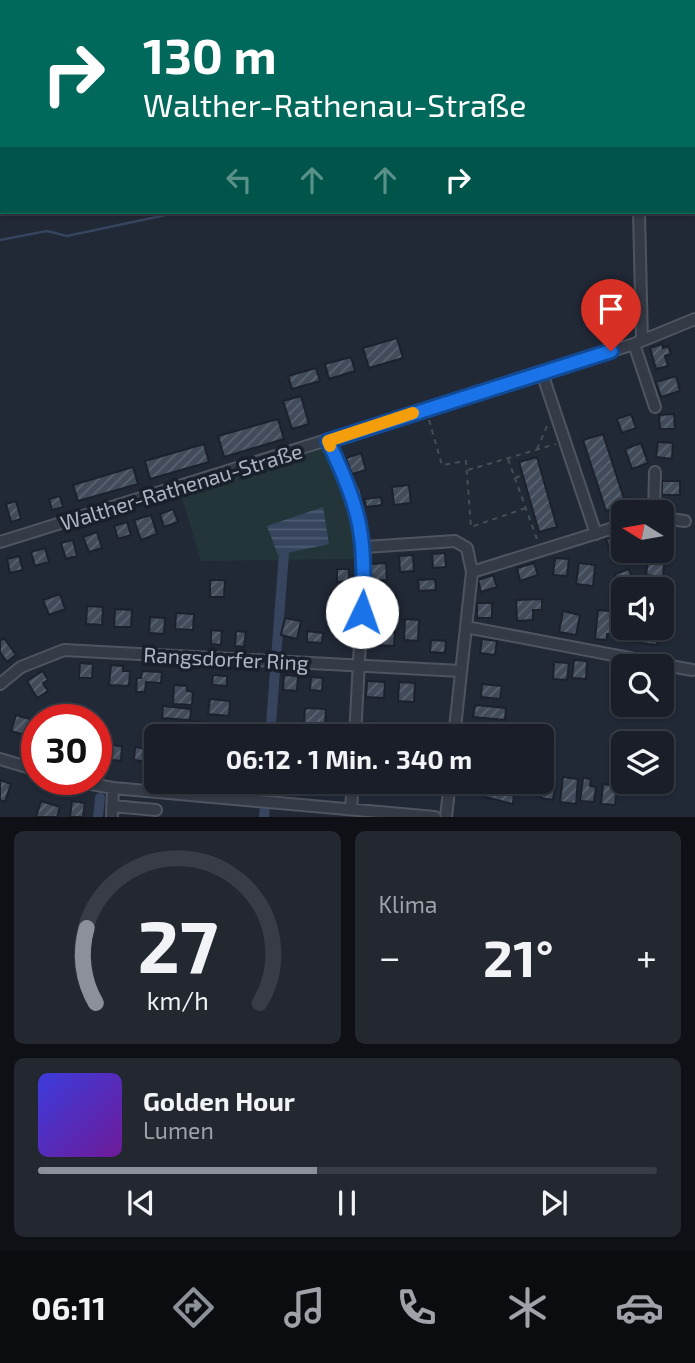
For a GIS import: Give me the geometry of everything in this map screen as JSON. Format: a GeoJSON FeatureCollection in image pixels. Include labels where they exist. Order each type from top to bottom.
{"type":"FeatureCollection","features":[{"type":"Feature","properties":{"kind":"street"},"geometry":{"type":"LineString","coordinates":[[639,214],[638,343],[654,407]]}},
{"type":"Feature","properties":{"kind":"street","name":"Walther-Rathenau-Straße"},"geometry":{"type":"LineString","coordinates":[[0,542],[638,343],[695,319]]}},
{"type":"Feature","properties":{"kind":"street"},"geometry":{"type":"LineString","coordinates":[[542,373],[596,534]]}},
{"type":"Feature","properties":{"kind":"street"},"geometry":{"type":"LineString","coordinates":[[328,441],[352,493],[365,547],[356,724]]}},
{"type":"Feature","properties":{"kind":"street"},"geometry":{"type":"LineString","coordinates":[[654,500],[655,472]]}},
{"type":"Feature","properties":{"kind":"street"},"geometry":{"type":"LineString","coordinates":[[674,520],[685,521]]}},
{"type":"Feature","properties":{"kind":"street"},"geometry":{"type":"LineString","coordinates":[[472,572],[611,529]]}},
{"type":"Feature","properties":{"kind":"street"},"geometry":{"type":"LineString","coordinates":[[365,547],[455,541],[467,548],[472,572],[455,724]]}},
{"type":"Feature","properties":{"kind":"street"},"geometry":{"type":"LineString","coordinates":[[466,627],[692,670]]}},
{"type":"Feature","properties":{"kind":"street","name":"Rangsdorfer Ring"},"geometry":{"type":"LineString","coordinates":[[0,684],[20,667],[64,650],[461,671]]}},
{"type":"Feature","properties":{"kind":"street"},"geometry":{"type":"LineString","coordinates":[[0,759],[21,765]]}},
{"type":"Feature","properties":{"kind":"street"},"geometry":{"type":"LineString","coordinates":[[156,810],[112,812],[113,788],[435,817]]}},
{"type":"Feature","properties":{"kind":"street"},"geometry":{"type":"LineString","coordinates":[[351,809],[352,794]]}},
{"type":"Feature","properties":{"kind":"street"},"geometry":{"type":"LineString","coordinates":[[446,817],[449,794]]}},
{"type":"Feature","properties":{"kind":"path"},"geometry":{"type":"LineString","coordinates":[[426,409],[442,465],[466,461],[471,527],[526,508]]}},
{"type":"Feature","properties":{"kind":"path"},"geometry":{"type":"LineString","coordinates":[[537,450],[547,426]]}},
{"type":"Feature","properties":{"kind":"path"},"geometry":{"type":"LineString","coordinates":[[467,470],[565,441]]}},
{"type":"Feature","properties":{"kind":"path"},"geometry":{"type":"LineString","coordinates":[[508,459],[542,552]]}},
{"type":"Feature","properties":{"kind":"path"},"geometry":{"type":"LineString","coordinates":[[515,478],[523,475]]}},
{"type":"Feature","properties":{"kind":"path"},"geometry":{"type":"LineString","coordinates":[[523,500],[530,498]]}},
{"type":"Feature","properties":{"kind":"path"},"geometry":{"type":"LineString","coordinates":[[531,523],[536,521]]}},
{"type":"Feature","properties":{"kind":"shaded area"},"geometry":{"type":"Polygon","coordinates":[[[328,441],[353,493],[365,559],[201,561],[179,488],[328,441]]]}},
{"type":"Feature","properties":{"kind":"water"},"geometry":{"type":"Polygon","coordinates":[[[323,507],[329,544],[278,555],[267,526],[323,507]]]}},
{"type":"Feature","properties":{"kind":"building"},"geometry":{"type":"Polygon","coordinates":[[[397,338],[403,358],[369,368],[363,348],[397,338]]]}},
{"type":"Feature","properties":{"kind":"building"},"geometry":{"type":"Polygon","coordinates":[[[662,344],[663,348],[668,346],[671,354],[665,356],[668,366],[656,369],[650,348],[662,344]]]}},
{"type":"Feature","properties":{"kind":"building"},"geometry":{"type":"Polygon","coordinates":[[[351,357],[355,371],[329,379],[325,364],[351,357]]]}},
{"type":"Feature","properties":{"kind":"building"},"geometry":{"type":"Polygon","coordinates":[[[316,368],[320,381],[292,389],[288,376],[316,368]]]}},
{"type":"Feature","properties":{"kind":"building"},"geometry":{"type":"Polygon","coordinates":[[[676,376],[680,391],[661,397],[656,382],[676,376]]]}},
{"type":"Feature","properties":{"kind":"building"},"geometry":{"type":"Polygon","coordinates":[[[301,396],[309,424],[292,429],[283,401],[301,396]]]}},
{"type":"Feature","properties":{"kind":"building"},"geometry":{"type":"Polygon","coordinates":[[[631,414],[636,428],[622,433],[617,419],[631,414]]]}},
{"type":"Feature","properties":{"kind":"building"},"geometry":{"type":"Polygon","coordinates":[[[674,414],[675,429],[660,429],[659,415],[674,414]]]}},
{"type":"Feature","properties":{"kind":"building"},"geometry":{"type":"Polygon","coordinates":[[[278,419],[284,439],[224,457],[218,436],[278,419]]]}},
{"type":"Feature","properties":{"kind":"building"},"geometry":{"type":"Polygon","coordinates":[[[603,434],[624,500],[611,500],[611,510],[606,511],[583,440],[603,434]]]}},
{"type":"Feature","properties":{"kind":"building"},"geometry":{"type":"Polygon","coordinates":[[[658,442],[673,443],[672,459],[656,457],[658,442]]]}},
{"type":"Feature","properties":{"kind":"building"},"geometry":{"type":"Polygon","coordinates":[[[641,443],[648,463],[632,469],[625,449],[641,443]]]}},
{"type":"Feature","properties":{"kind":"building"},"geometry":{"type":"Polygon","coordinates":[[[204,444],[209,462],[150,479],[145,461],[204,444]]]}},
{"type":"Feature","properties":{"kind":"building"},"geometry":{"type":"Polygon","coordinates":[[[361,453],[366,470],[352,474],[346,458],[361,453]]]}},
{"type":"Feature","properties":{"kind":"building"},"geometry":{"type":"Polygon","coordinates":[[[537,457],[557,527],[539,532],[519,462],[537,457]]]}},
{"type":"Feature","properties":{"kind":"building"},"geometry":{"type":"Polygon","coordinates":[[[133,467],[138,484],[78,501],[73,485],[133,467]]]}},
{"type":"Feature","properties":{"kind":"building"},"geometry":{"type":"Polygon","coordinates":[[[662,481],[680,481],[680,495],[662,495],[662,481]]]}},
{"type":"Feature","properties":{"kind":"building"},"geometry":{"type":"Polygon","coordinates":[[[409,485],[411,503],[394,505],[392,487],[409,485]]]}},
{"type":"Feature","properties":{"kind":"building"},"geometry":{"type":"Polygon","coordinates":[[[60,496],[63,507],[52,510],[49,499],[60,496]]]}},
{"type":"Feature","properties":{"kind":"building"},"geometry":{"type":"Polygon","coordinates":[[[381,497],[382,505],[366,507],[364,499],[381,497]]]}},
{"type":"Feature","properties":{"kind":"building"},"geometry":{"type":"Polygon","coordinates":[[[16,501],[21,519],[11,522],[6,504],[16,501]]]}},
{"type":"Feature","properties":{"kind":"building"},"geometry":{"type":"Polygon","coordinates":[[[173,509],[178,522],[164,527],[160,514],[173,509]]]}},
{"type":"Feature","properties":{"kind":"building"},"geometry":{"type":"Polygon","coordinates":[[[151,515],[157,534],[141,540],[134,520],[151,515]]]}},
{"type":"Feature","properties":{"kind":"building"},"geometry":{"type":"Polygon","coordinates":[[[127,522],[131,535],[118,539],[114,526],[127,522]]]}},
{"type":"Feature","properties":{"kind":"building"},"geometry":{"type":"Polygon","coordinates":[[[97,532],[102,548],[89,552],[83,537],[97,532]]]}},
{"type":"Feature","properties":{"kind":"building"},"geometry":{"type":"Polygon","coordinates":[[[611,538],[611,554],[606,539],[611,538]]]}},
{"type":"Feature","properties":{"kind":"building"},"geometry":{"type":"Polygon","coordinates":[[[73,540],[77,556],[66,559],[61,543],[73,540]]]}},
{"type":"Feature","properties":{"kind":"building"},"geometry":{"type":"Polygon","coordinates":[[[45,548],[49,562],[35,566],[31,552],[45,548]]]}},
{"type":"Feature","properties":{"kind":"building"},"geometry":{"type":"Polygon","coordinates":[[[445,553],[446,567],[433,568],[432,554],[445,553]]]}},
{"type":"Feature","properties":{"kind":"building"},"geometry":{"type":"Polygon","coordinates":[[[413,555],[414,571],[400,572],[399,556],[413,555]]]}},
{"type":"Feature","properties":{"kind":"building"},"geometry":{"type":"Polygon","coordinates":[[[19,556],[23,570],[10,573],[7,559],[19,556]]]}},
{"type":"Feature","properties":{"kind":"building"},"geometry":{"type":"Polygon","coordinates":[[[555,558],[569,559],[567,576],[553,575],[555,558]]]}},
{"type":"Feature","properties":{"kind":"building"},"geometry":{"type":"Polygon","coordinates":[[[386,563],[387,580],[372,581],[370,564],[386,563]]]}},
{"type":"Feature","properties":{"kind":"building"},"geometry":{"type":"Polygon","coordinates":[[[534,563],[538,575],[520,581],[517,568],[534,563]]]}},
{"type":"Feature","properties":{"kind":"building"},"geometry":{"type":"Polygon","coordinates":[[[579,563],[595,565],[593,586],[576,584],[579,563]]]}},
{"type":"Feature","properties":{"kind":"building"},"geometry":{"type":"Polygon","coordinates":[[[648,564],[664,564],[663,577],[646,575],[648,564]]]}},
{"type":"Feature","properties":{"kind":"building"},"geometry":{"type":"Polygon","coordinates":[[[337,569],[349,569],[349,581],[337,582],[337,569]]]}},
{"type":"Feature","properties":{"kind":"building"},"geometry":{"type":"Polygon","coordinates":[[[629,569],[632,577],[616,577],[615,574],[629,569]]]}},
{"type":"Feature","properties":{"kind":"building"},"geometry":{"type":"Polygon","coordinates":[[[493,575],[497,587],[481,592],[478,580],[493,575]]]}},
{"type":"Feature","properties":{"kind":"building"},"geometry":{"type":"Polygon","coordinates":[[[435,579],[436,590],[419,591],[418,580],[435,579]]]}},
{"type":"Feature","properties":{"kind":"building"},"geometry":{"type":"Polygon","coordinates":[[[210,580],[225,580],[224,597],[210,597],[210,580]]]}},
{"type":"Feature","properties":{"kind":"building"},"geometry":{"type":"Polygon","coordinates":[[[60,594],[65,609],[49,615],[43,600],[60,594]]]}},
{"type":"Feature","properties":{"kind":"building"},"geometry":{"type":"Polygon","coordinates":[[[382,599],[394,600],[394,612],[381,611],[382,599]]]}},
{"type":"Feature","properties":{"kind":"building"},"geometry":{"type":"Polygon","coordinates":[[[542,599],[542,610],[533,610],[533,620],[517,621],[516,600],[542,599]]]}},
{"type":"Feature","properties":{"kind":"building"},"geometry":{"type":"Polygon","coordinates":[[[332,601],[344,602],[343,613],[331,613],[332,601]]]}},
{"type":"Feature","properties":{"kind":"building"},"geometry":{"type":"Polygon","coordinates":[[[477,603],[492,603],[492,618],[477,618],[477,603]]]}},
{"type":"Feature","properties":{"kind":"building"},"geometry":{"type":"Polygon","coordinates":[[[87,606],[103,607],[102,625],[86,624],[87,606]]]}},
{"type":"Feature","properties":{"kind":"building"},"geometry":{"type":"Polygon","coordinates":[[[115,609],[132,610],[131,627],[114,627],[115,609]]]}},
{"type":"Feature","properties":{"kind":"building"},"geometry":{"type":"Polygon","coordinates":[[[598,610],[611,611],[611,634],[607,634],[607,640],[595,639],[598,610]]]}},
{"type":"Feature","properties":{"kind":"building"},"geometry":{"type":"Polygon","coordinates":[[[563,611],[580,615],[576,635],[559,632],[563,611]]]}},
{"type":"Feature","properties":{"kind":"building"},"geometry":{"type":"Polygon","coordinates":[[[176,613],[194,614],[193,630],[175,629],[176,613]]]}},
{"type":"Feature","properties":{"kind":"building"},"geometry":{"type":"Polygon","coordinates":[[[150,617],[165,618],[164,634],[149,633],[150,617]]]}},
{"type":"Feature","properties":{"kind":"building"},"geometry":{"type":"Polygon","coordinates":[[[285,618],[301,621],[297,639],[281,635],[285,618]]]}},
{"type":"Feature","properties":{"kind":"building"},"geometry":{"type":"Polygon","coordinates":[[[405,619],[419,620],[418,641],[404,640],[405,619]]]}},
{"type":"Feature","properties":{"kind":"building"},"geometry":{"type":"Polygon","coordinates":[[[211,630],[222,631],[221,645],[211,644],[211,630]]]}},
{"type":"Feature","properties":{"kind":"building"},"geometry":{"type":"Polygon","coordinates":[[[236,631],[246,632],[244,647],[235,646],[236,631]]]}},
{"type":"Feature","properties":{"kind":"building"},"geometry":{"type":"Polygon","coordinates":[[[307,631],[323,633],[322,643],[307,642],[307,631]]]}},
{"type":"Feature","properties":{"kind":"building"},"geometry":{"type":"Polygon","coordinates":[[[375,631],[395,632],[394,646],[374,645],[375,631]]]}},
{"type":"Feature","properties":{"kind":"building"},"geometry":{"type":"Polygon","coordinates":[[[4,638],[16,655],[7,662],[0,652],[0,641],[4,638]]]}},
{"type":"Feature","properties":{"kind":"building"},"geometry":{"type":"Polygon","coordinates":[[[482,639],[497,641],[495,655],[480,653],[482,639]]]}},
{"type":"Feature","properties":{"kind":"building"},"geometry":{"type":"Polygon","coordinates":[[[431,640],[446,641],[445,653],[430,652],[431,640]]]}},
{"type":"Feature","properties":{"kind":"building"},"geometry":{"type":"Polygon","coordinates":[[[641,640],[658,640],[657,645],[640,643],[641,640]]]}},
{"type":"Feature","properties":{"kind":"building"},"geometry":{"type":"Polygon","coordinates":[[[574,660],[587,661],[586,679],[572,678],[574,660]]]}},
{"type":"Feature","properties":{"kind":"building"},"geometry":{"type":"Polygon","coordinates":[[[554,662],[569,663],[567,680],[553,679],[554,662]]]}},
{"type":"Feature","properties":{"kind":"building"},"geometry":{"type":"Polygon","coordinates":[[[80,663],[93,664],[92,678],[79,678],[80,663]]]}},
{"type":"Feature","properties":{"kind":"building"},"geometry":{"type":"Polygon","coordinates":[[[111,665],[123,666],[123,671],[130,671],[129,686],[109,685],[111,665]]]}},
{"type":"Feature","properties":{"kind":"building"},"geometry":{"type":"Polygon","coordinates":[[[43,671],[48,680],[43,683],[48,691],[37,698],[27,681],[43,671]]]}},
{"type":"Feature","properties":{"kind":"building"},"geometry":{"type":"Polygon","coordinates":[[[142,671],[162,672],[161,683],[146,682],[145,692],[136,692],[137,678],[141,678],[142,671]]]}},
{"type":"Feature","properties":{"kind":"building"},"geometry":{"type":"Polygon","coordinates":[[[213,675],[227,676],[227,686],[212,685],[213,675]]]}},
{"type":"Feature","properties":{"kind":"building"},"geometry":{"type":"Polygon","coordinates":[[[284,675],[298,676],[297,691],[283,690],[284,675]]]}},
{"type":"Feature","properties":{"kind":"building"},"geometry":{"type":"Polygon","coordinates":[[[311,677],[323,678],[322,691],[310,690],[311,677]]]}},
{"type":"Feature","properties":{"kind":"building"},"geometry":{"type":"Polygon","coordinates":[[[367,681],[385,682],[384,698],[366,697],[367,681]]]}},
{"type":"Feature","properties":{"kind":"building"},"geometry":{"type":"Polygon","coordinates":[[[399,682],[415,683],[414,702],[398,701],[399,682]]]}},
{"type":"Feature","properties":{"kind":"building"},"geometry":{"type":"Polygon","coordinates":[[[482,684],[502,686],[500,699],[481,697],[482,684]]]}},
{"type":"Feature","properties":{"kind":"building"},"geometry":{"type":"Polygon","coordinates":[[[174,685],[187,686],[187,691],[193,692],[192,705],[173,704],[174,685]]]}},
{"type":"Feature","properties":{"kind":"building"},"geometry":{"type":"Polygon","coordinates":[[[210,699],[230,701],[229,716],[208,714],[210,699]]]}},
{"type":"Feature","properties":{"kind":"building"},"geometry":{"type":"Polygon","coordinates":[[[475,705],[506,708],[505,720],[473,717],[475,705]]]}},
{"type":"Feature","properties":{"kind":"building"},"geometry":{"type":"Polygon","coordinates":[[[163,706],[191,709],[190,720],[162,718],[163,706]]]}},
{"type":"Feature","properties":{"kind":"building"},"geometry":{"type":"Polygon","coordinates":[[[305,708],[326,709],[325,724],[304,724],[305,708]]]}},
{"type":"Feature","properties":{"kind":"building"},"geometry":{"type":"Polygon","coordinates":[[[16,715],[21,716],[21,734],[11,731],[16,715]]]}},
{"type":"Feature","properties":{"kind":"building"},"geometry":{"type":"Polygon","coordinates":[[[112,745],[122,746],[121,761],[112,760],[112,745]]]}},
{"type":"Feature","properties":{"kind":"building"},"geometry":{"type":"Polygon","coordinates":[[[135,747],[144,748],[144,761],[134,760],[135,747]]]}},
{"type":"Feature","properties":{"kind":"building"},"geometry":{"type":"Polygon","coordinates":[[[563,777],[578,779],[576,804],[560,802],[563,777]]]}},
{"type":"Feature","properties":{"kind":"building"},"geometry":{"type":"Polygon","coordinates":[[[583,778],[591,779],[590,786],[596,787],[594,802],[580,801],[583,778]]]}},
{"type":"Feature","properties":{"kind":"building"},"geometry":{"type":"Polygon","coordinates":[[[0,780],[11,784],[5,802],[0,800],[0,780]]]}},
{"type":"Feature","properties":{"kind":"building"},"geometry":{"type":"Polygon","coordinates":[[[603,784],[611,785],[611,794],[616,794],[615,805],[601,804],[603,784]]]}},
{"type":"Feature","properties":{"kind":"building"},"geometry":{"type":"Polygon","coordinates":[[[485,794],[514,794],[513,804],[485,797],[485,794]]]}},
{"type":"Feature","properties":{"kind":"building"},"geometry":{"type":"Polygon","coordinates":[[[541,794],[554,794],[553,800],[541,798],[541,794]]]}},
{"type":"Feature","properties":{"kind":"building"},"geometry":{"type":"Polygon","coordinates":[[[41,801],[60,807],[57,817],[36,817],[41,801]]]}},
{"type":"Feature","properties":{"kind":"building"},"geometry":{"type":"Polygon","coordinates":[[[72,801],[85,803],[83,817],[70,817],[72,801]]]}},
{"type":"Feature","properties":{"kind":"waterway"},"geometry":{"type":"LineString","coordinates":[[0,240],[47,231],[67,236],[171,214]]}},
{"type":"Feature","properties":{"kind":"waterway"},"geometry":{"type":"LineString","coordinates":[[271,724],[284,553]]}},
{"type":"Feature","properties":{"kind":"waterway"},"geometry":{"type":"LineString","coordinates":[[264,817],[266,794]]}},
{"type":"Feature","properties":{"kind":"waterway"},"geometry":{"type":"LineString","coordinates":[[98,817],[100,798]]}},
{"type":"Feature","properties":{"kind":"slow traffic"},"geometry":{"type":"LineString","coordinates":[[330,446],[328,441],[413,413]]}},
{"type":"Feature","properties":{"kind":"route"},"geometry":{"type":"LineString","coordinates":[[362,612],[366,559],[362,532],[352,493],[328,441],[611,351]]}}]}
